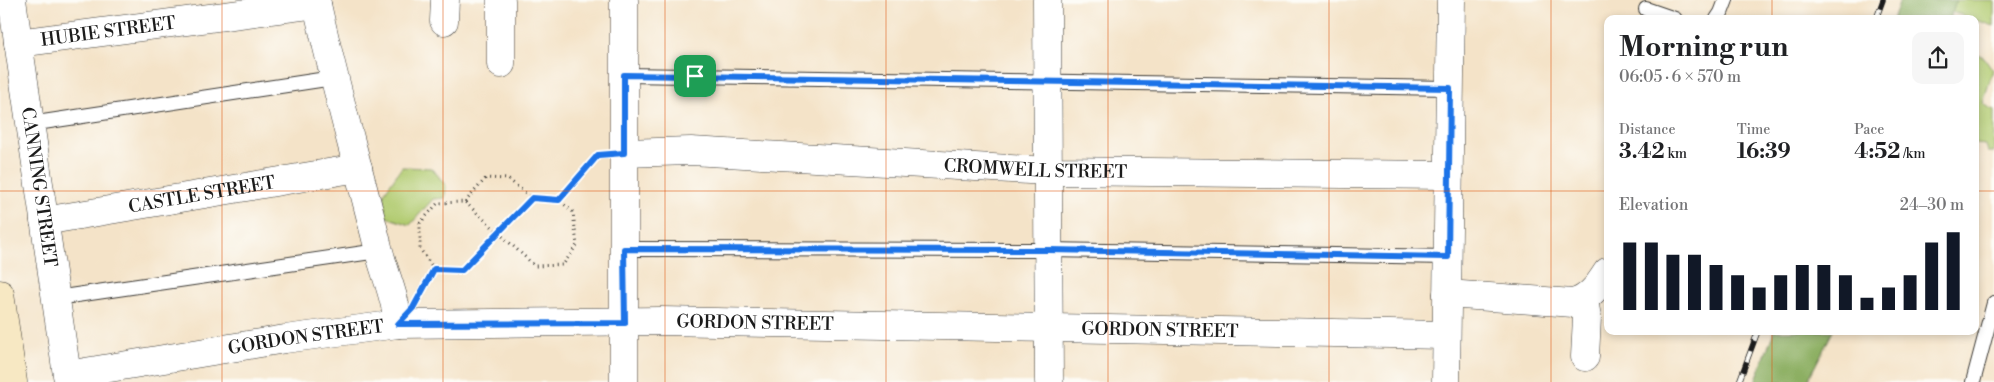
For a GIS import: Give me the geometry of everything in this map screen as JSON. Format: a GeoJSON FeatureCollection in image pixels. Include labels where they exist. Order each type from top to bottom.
{"type":"FeatureCollection","features":[{"type":"Feature","properties":{"kind":"main road"},"geometry":{"type":"LineString","coordinates":[[0,294],[13,382]]}},
{"type":"Feature","properties":{"kind":"street","name":"CANNING STREET"},"geometry":{"type":"LineString","coordinates":[[12,0],[67,375]]}},
{"type":"Feature","properties":{"kind":"street"},"geometry":{"type":"LineString","coordinates":[[501,0],[501,64]]}},
{"type":"Feature","properties":{"kind":"street"},"geometry":{"type":"LineString","coordinates":[[624,0],[624,382]]}},
{"type":"Feature","properties":{"kind":"street"},"geometry":{"type":"LineString","coordinates":[[1048,0],[1050,382]]}},
{"type":"Feature","properties":{"kind":"street"},"geometry":{"type":"LineString","coordinates":[[1446,382],[1451,0]]}},
{"type":"Feature","properties":{"kind":"street","name":"HUBIE STREET"},"geometry":{"type":"LineString","coordinates":[[18,43],[316,2]]}},
{"type":"Feature","properties":{"kind":"street"},"geometry":{"type":"LineString","coordinates":[[316,2],[333,78],[358,168],[378,251],[397,309],[398,324]]}},
{"type":"Feature","properties":{"kind":"street","name":"CROMWELL STREET"},"geometry":{"type":"LineString","coordinates":[[624,153],[691,151],[1048,171],[1449,176]]}},
{"type":"Feature","properties":{"kind":"street","name":"CASTLE STREET"},"geometry":{"type":"LineString","coordinates":[[44,221],[358,168]]}},
{"type":"Feature","properties":{"kind":"street"},"geometry":{"type":"LineString","coordinates":[[1447,294],[1573,303],[1584,300],[1599,285],[1604,277]]}},
{"type":"Feature","properties":{"kind":"street"},"geometry":{"type":"LineString","coordinates":[[1584,300],[1587,317],[1585,357]]}},
{"type":"Feature","properties":{"kind":"street","name":"GORDON STREET"},"geometry":{"type":"LineString","coordinates":[[67,375],[285,339],[398,324],[625,323],[661,321],[1446,335]]}},
{"type":"Feature","properties":{"kind":"lane"},"geometry":{"type":"LineString","coordinates":[[1719,15],[1726,0]]}},
{"type":"Feature","properties":{"kind":"lane"},"geometry":{"type":"LineString","coordinates":[[1646,9],[1663,15]]}},
{"type":"Feature","properties":{"kind":"lane"},"geometry":{"type":"LineString","coordinates":[[624,75],[1450,88]]}},
{"type":"Feature","properties":{"kind":"lane"},"geometry":{"type":"LineString","coordinates":[[30,124],[333,78]]}},
{"type":"Feature","properties":{"kind":"lane"},"geometry":{"type":"LineString","coordinates":[[624,249],[1048,250],[1448,257]]}},
{"type":"Feature","properties":{"kind":"lane"},"geometry":{"type":"LineString","coordinates":[[56,298],[378,251]]}},
{"type":"Feature","properties":{"kind":"lane"},"geometry":{"type":"LineString","coordinates":[[1973,382],[1994,304]]}},
{"type":"Feature","properties":{"kind":"path"},"geometry":{"type":"LineString","coordinates":[[559,200],[598,155],[624,153]]}},
{"type":"Feature","properties":{"kind":"path"},"geometry":{"type":"LineString","coordinates":[[434,269],[420,250],[420,223],[438,202],[466,202],[535,266],[562,265],[577,245],[573,212],[559,200],[532,198],[508,179],[486,178],[466,202]]}},
{"type":"Feature","properties":{"kind":"path"},"geometry":{"type":"LineString","coordinates":[[434,269],[462,270],[532,198]]}},
{"type":"Feature","properties":{"kind":"path"},"geometry":{"type":"LineString","coordinates":[[398,324],[413,308],[434,269]]}},
{"type":"Feature","properties":{"kind":"green space"},"geometry":{"type":"Polygon","coordinates":[[[1900,0],[1956,0],[1951,15],[1894,15],[1900,0]]]}},
{"type":"Feature","properties":{"kind":"green space"},"geometry":{"type":"Polygon","coordinates":[[[1956,0],[1994,0],[1994,26],[1979,21],[1979,15],[1961,15],[1952,12],[1956,0]]]}},
{"type":"Feature","properties":{"kind":"green space"},"geometry":{"type":"Polygon","coordinates":[[[1979,55],[1984,57],[1993,70],[1983,103],[1994,109],[1994,152],[1988,152],[1986,145],[1979,144],[1979,55]]]}},
{"type":"Feature","properties":{"kind":"green space"},"geometry":{"type":"Polygon","coordinates":[[[402,167],[432,168],[446,186],[445,198],[433,199],[410,225],[386,217],[384,193],[402,167]]]}},
{"type":"Feature","properties":{"kind":"green space"},"geometry":{"type":"Polygon","coordinates":[[[1773,335],[1831,335],[1807,382],[1755,382],[1773,335]]]}},
{"type":"Feature","properties":{"kind":"railway"},"geometry":{"type":"LineString","coordinates":[[1877,15],[1883,0]]}},
{"type":"Feature","properties":{"kind":"railway"},"geometry":{"type":"LineString","coordinates":[[1739,382],[1757,335]]}},
{"type":"Feature","properties":{"kind":"route"},"geometry":{"type":"LineString","coordinates":[[624,75],[695,76],[1450,88],[1448,257],[1048,250],[624,249],[625,323],[398,324],[413,308],[434,269],[462,270],[532,198],[559,200],[598,155],[624,153],[624,75]]}}]}
